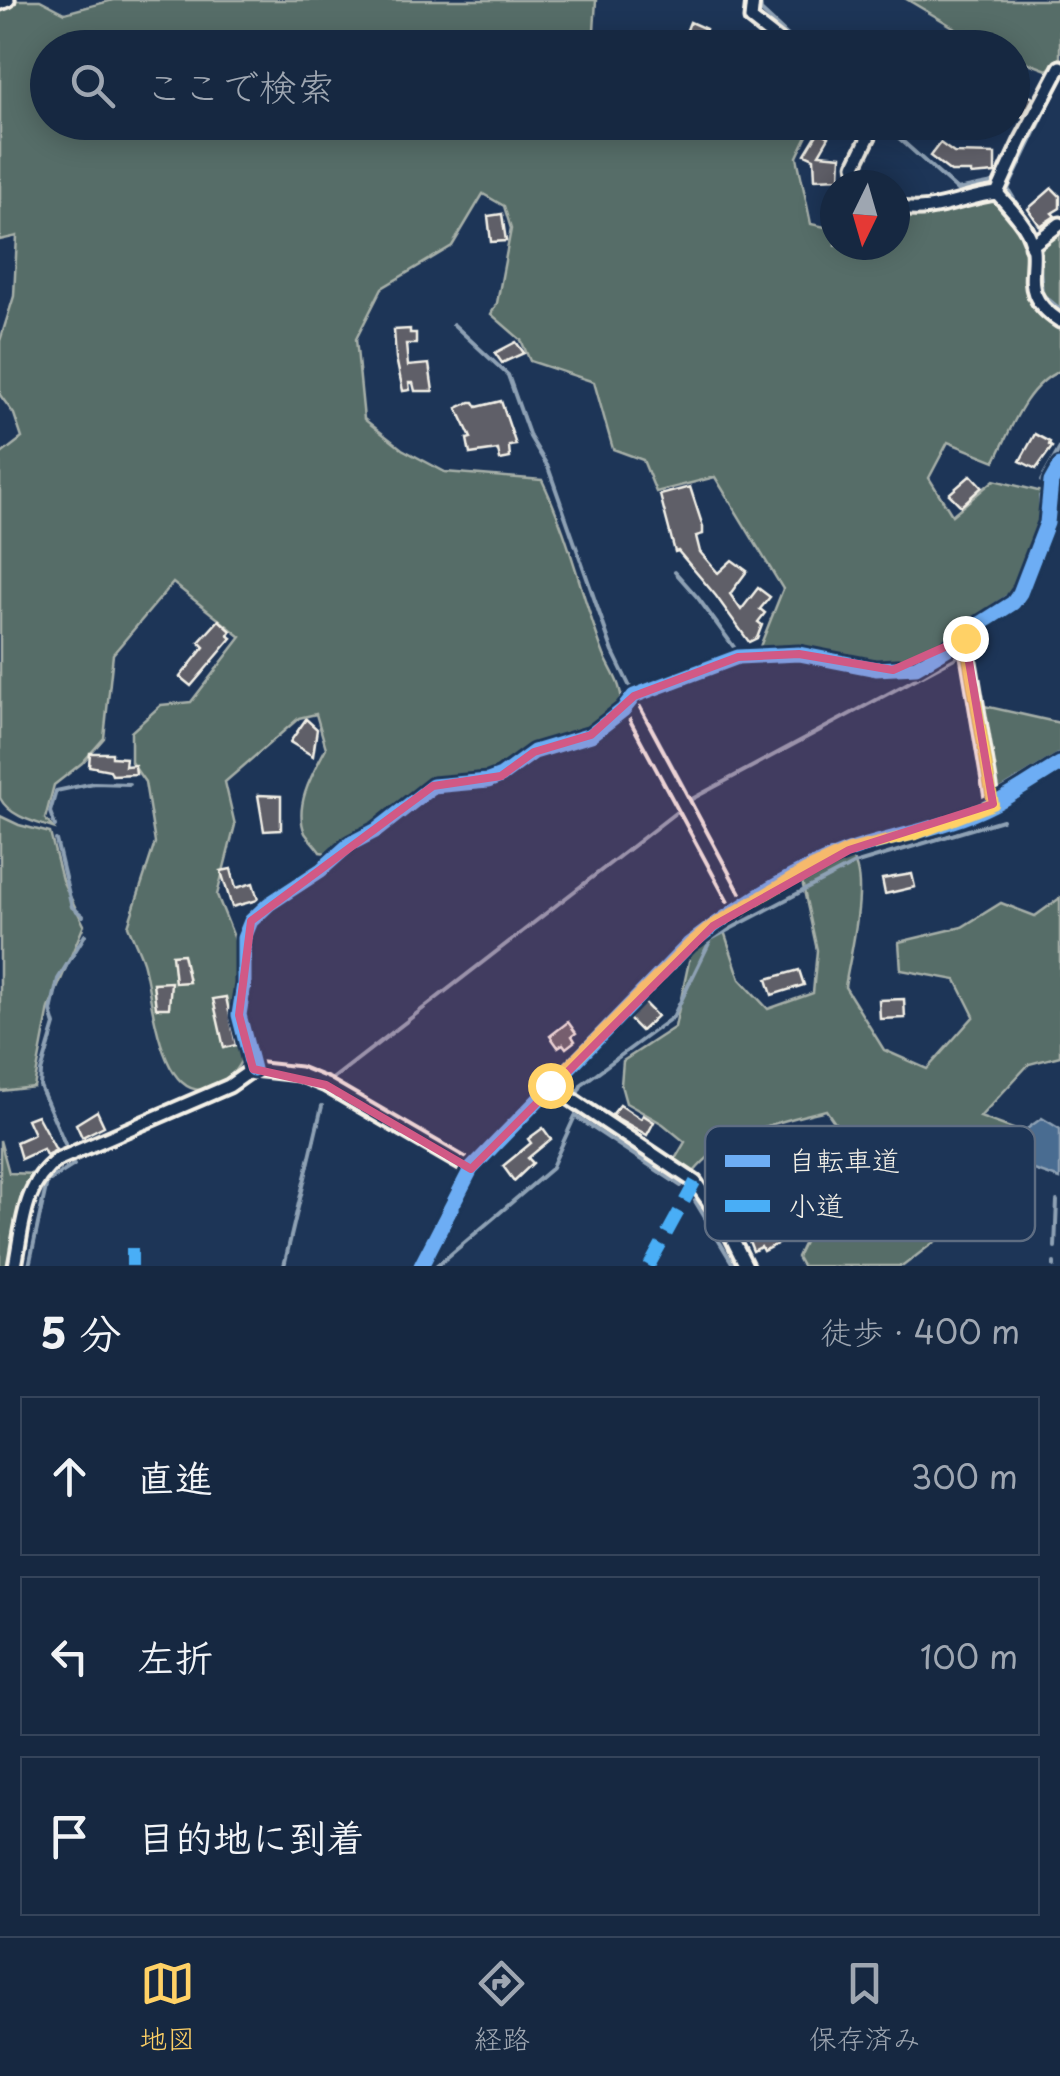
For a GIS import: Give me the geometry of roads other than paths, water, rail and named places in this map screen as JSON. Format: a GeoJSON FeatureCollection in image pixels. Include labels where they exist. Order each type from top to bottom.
{"type":"FeatureCollection","features":[{"type":"Feature","properties":{"kind":"street"},"geometry":{"type":"LineString","coordinates":[[0,3],[8,0]]}},
{"type":"Feature","properties":{"kind":"street"},"geometry":{"type":"LineString","coordinates":[[753,0],[751,19],[765,30]]}},
{"type":"Feature","properties":{"kind":"street"},"geometry":{"type":"LineString","coordinates":[[1030,123],[1060,68]]}},
{"type":"Feature","properties":{"kind":"street"},"geometry":{"type":"LineString","coordinates":[[856,170],[854,165],[866,140]]}},
{"type":"Feature","properties":{"kind":"street"},"geometry":{"type":"LineString","coordinates":[[998,194],[1021,140]]}},
{"type":"Feature","properties":{"kind":"street"},"geometry":{"type":"LineString","coordinates":[[910,209],[918,211],[976,195],[998,194]]}},
{"type":"Feature","properties":{"kind":"street"},"geometry":{"type":"LineString","coordinates":[[998,194],[1028,232],[1030,282],[1048,313],[1060,322]]}},
{"type":"Feature","properties":{"kind":"street"},"geometry":{"type":"LineString","coordinates":[[1031,246],[1060,224]]}},
{"type":"Feature","properties":{"kind":"street"},"geometry":{"type":"LineString","coordinates":[[253,1069],[239,1015],[244,938],[251,921],[269,904],[321,870],[350,844],[378,830],[433,786],[488,781],[534,752],[592,735],[634,696],[738,658],[800,654],[893,670],[916,666],[1013,603],[1047,523],[1055,498],[1051,482],[1060,466]]}},
{"type":"Feature","properties":{"kind":"street"},"geometry":{"type":"LineString","coordinates":[[970,632],[993,804]]}},
{"type":"Feature","properties":{"kind":"street"},"geometry":{"type":"LineString","coordinates":[[628,701],[740,910]]}},
{"type":"Feature","properties":{"kind":"street"},"geometry":{"type":"LineString","coordinates":[[421,1266],[472,1169],[690,944],[806,870],[849,850],[916,834],[993,804],[1060,764]]}},
{"type":"Feature","properties":{"kind":"street"},"geometry":{"type":"LineString","coordinates":[[14,1266],[32,1186],[41,1172],[57,1160],[229,1086],[253,1069],[299,1074],[326,1085],[472,1169]]}},
{"type":"Feature","properties":{"kind":"street"},"geometry":{"type":"LineString","coordinates":[[550,1085],[695,1182],[705,1197]]}},
{"type":"Feature","properties":{"kind":"street"},"geometry":{"type":"LineString","coordinates":[[733,1241],[746,1266]]}},
{"type":"Feature","properties":{"kind":"water"},"geometry":{"type":"Polygon","coordinates":[[[1042,1118],[1060,1129],[1060,1179],[1035,1170],[1035,1126],[1031,1126],[1042,1118]]]}},
{"type":"Feature","properties":{"kind":"waterway"},"geometry":{"type":"LineString","coordinates":[[760,0],[761,11],[782,30]]}},
{"type":"Feature","properties":{"kind":"waterway"},"geometry":{"type":"LineString","coordinates":[[1036,236],[1008,189],[1060,81]]}},
{"type":"Feature","properties":{"kind":"waterway"},"geometry":{"type":"LineString","coordinates":[[901,140],[957,190],[993,183]]}},
{"type":"Feature","properties":{"kind":"waterway"},"geometry":{"type":"LineString","coordinates":[[1039,252],[1042,294],[1060,309]]}},
{"type":"Feature","properties":{"kind":"waterway"},"geometry":{"type":"LineString","coordinates":[[453,324],[508,375],[530,437],[548,467],[613,652],[631,689],[736,650],[675,572]]}},
{"type":"Feature","properties":{"kind":"waterway"},"geometry":{"type":"LineString","coordinates":[[1041,481],[1060,448]]}},
{"type":"Feature","properties":{"kind":"waterway"},"geometry":{"type":"LineString","coordinates":[[1036,536],[1041,522],[1040,496]]}},
{"type":"Feature","properties":{"kind":"waterway"},"geometry":{"type":"LineString","coordinates":[[992,766],[969,623],[1015,591]]}},
{"type":"Feature","properties":{"kind":"waterway"},"geometry":{"type":"LineString","coordinates":[[752,650],[798,648],[843,657]]}},
{"type":"Feature","properties":{"kind":"waterway"},"geometry":{"type":"LineString","coordinates":[[690,800],[962,654]]}},
{"type":"Feature","properties":{"kind":"waterway"},"geometry":{"type":"LineString","coordinates":[[907,662],[926,655]]}},
{"type":"Feature","properties":{"kind":"waterway"},"geometry":{"type":"LineString","coordinates":[[638,703],[686,792]]}},
{"type":"Feature","properties":{"kind":"waterway"},"geometry":{"type":"LineString","coordinates":[[996,790],[1060,754]]}},
{"type":"Feature","properties":{"kind":"waterway"},"geometry":{"type":"LineString","coordinates":[[55,826],[50,812],[56,791],[94,783],[129,784]]}},
{"type":"Feature","properties":{"kind":"waterway"},"geometry":{"type":"LineString","coordinates":[[331,1080],[679,810]]}},
{"type":"Feature","properties":{"kind":"waterway"},"geometry":{"type":"LineString","coordinates":[[577,1094],[582,1084],[673,1017],[711,939],[854,864],[1002,820]]}},
{"type":"Feature","properties":{"kind":"waterway"},"geometry":{"type":"LineString","coordinates":[[56,840],[72,907],[83,916]]}},
{"type":"Feature","properties":{"kind":"waterway"},"geometry":{"type":"LineString","coordinates":[[65,1144],[40,1086],[41,1072],[55,1025],[51,1011],[58,979],[85,935]]}},
{"type":"Feature","properties":{"kind":"waterway"},"geometry":{"type":"LineString","coordinates":[[284,1266],[322,1106]]}},
{"type":"Feature","properties":{"kind":"waterway"},"geometry":{"type":"LineString","coordinates":[[437,1266],[551,1169],[575,1116],[681,1186]]}},
{"type":"Feature","properties":{"kind":"waterway"},"geometry":{"type":"LineString","coordinates":[[29,1266],[47,1182],[74,1165]]}},
{"type":"Feature","properties":{"kind":"waterway"},"geometry":{"type":"LineString","coordinates":[[695,1201],[705,1218]]}},
{"type":"Feature","properties":{"kind":"waterway"},"geometry":{"type":"LineString","coordinates":[[1055,1247],[1057,1201]]}},
{"type":"Feature","properties":{"kind":"waterway"},"geometry":{"type":"LineString","coordinates":[[719,1241],[734,1266]]}}]}
